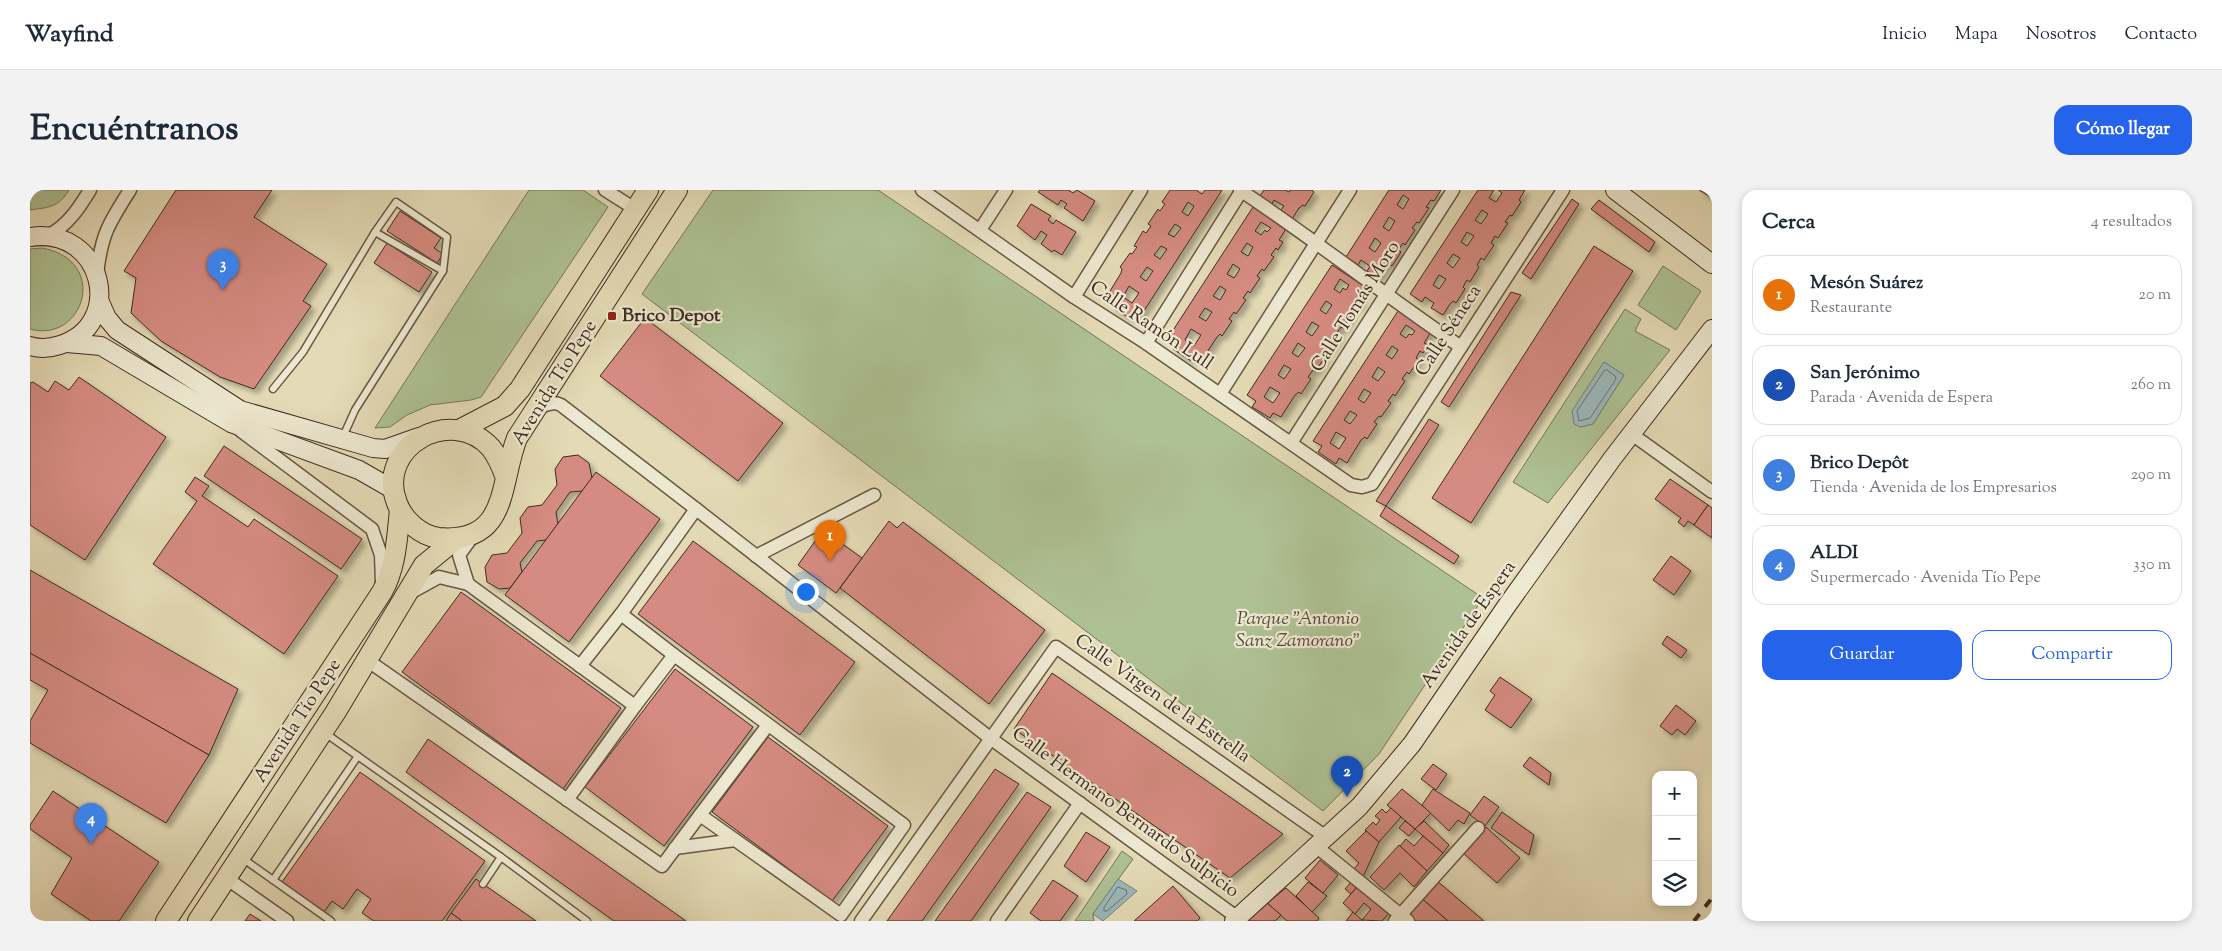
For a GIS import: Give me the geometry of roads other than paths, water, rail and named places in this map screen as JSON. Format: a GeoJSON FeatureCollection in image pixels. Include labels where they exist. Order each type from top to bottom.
{"type":"FeatureCollection","features":[{"type":"Feature","properties":{"kind":"main road","name":"Avenida Tío Pepe"},"geometry":{"type":"LineString","coordinates":[[459,430],[505,406],[520,389],[648,190]]}},
{"type":"Feature","properties":{"kind":"main road","name":"Avenida Tío Pepe"},"geometry":{"type":"LineString","coordinates":[[506,478],[517,438],[678,190]]}},
{"type":"Feature","properties":{"kind":"main road"},"geometry":{"type":"LineString","coordinates":[[459,430],[476,436],[490,448],[500,462],[506,478],[498,510],[488,523],[476,533],[456,540],[433,538],[414,527],[400,510],[394,490],[394,475],[398,461],[406,449],[417,439],[429,433],[459,430]]}},
{"type":"Feature","properties":{"kind":"main road","name":"Avenida Tío Pepe"},"geometry":{"type":"LineString","coordinates":[[166,921],[390,578],[400,510]]}},
{"type":"Feature","properties":{"kind":"main road","name":"Avenida Tío Pepe"},"geometry":{"type":"LineString","coordinates":[[198,921],[367,660],[424,564],[456,540]]}},
{"type":"Feature","properties":{"kind":"street"},"geometry":{"type":"LineString","coordinates":[[49,236],[61,229],[78,210],[90,190]]}},
{"type":"Feature","properties":{"kind":"street"},"geometry":{"type":"LineString","coordinates":[[130,190],[108,224],[100,247],[97,275],[99,300],[107,318],[117,330],[240,410],[373,448],[385,449],[429,433]]}},
{"type":"Feature","properties":{"kind":"street"},"geometry":{"type":"LineString","coordinates":[[605,190],[635,210]]}},
{"type":"Feature","properties":{"kind":"street","name":"Calle Ramón Lull"},"geometry":{"type":"LineString","coordinates":[[922,190],[1074,297],[1146,343],[1351,485],[1362,487]]}},
{"type":"Feature","properties":{"kind":"street"},"geometry":{"type":"LineString","coordinates":[[980,230],[1006,190]]}},
{"type":"Feature","properties":{"kind":"street"},"geometry":{"type":"LineString","coordinates":[[1074,297],[1141,190]]}},
{"type":"Feature","properties":{"kind":"street"},"geometry":{"type":"LineString","coordinates":[[1146,343],[1241,190],[1317,242],[1386,295],[1461,347]]}},
{"type":"Feature","properties":{"kind":"street"},"geometry":{"type":"LineString","coordinates":[[1220,394],[1350,190]]}},
{"type":"Feature","properties":{"kind":"street","name":"Calle Tomás Moro"},"geometry":{"type":"LineString","coordinates":[[1291,443],[1452,190]]}},
{"type":"Feature","properties":{"kind":"street","name":"Calle Séneca"},"geometry":{"type":"LineString","coordinates":[[1362,487],[1372,484],[1563,190]]}},
{"type":"Feature","properties":{"kind":"street"},"geometry":{"type":"LineString","coordinates":[[1615,190],[1712,264]]}},
{"type":"Feature","properties":{"kind":"street"},"geometry":{"type":"LineString","coordinates":[[30,236],[49,236],[70,242],[91,261],[97,275]]}},
{"type":"Feature","properties":{"kind":"street"},"geometry":{"type":"LineString","coordinates":[[30,346],[52,347],[67,343],[82,333],[93,318],[99,300]]}},
{"type":"Feature","properties":{"kind":"street","name":"Avenida de Espera"},"geometry":{"type":"LineString","coordinates":[[1236,919],[1359,807],[1412,744],[1612,459],[1712,329]]}},
{"type":"Feature","properties":{"kind":"street"},"geometry":{"type":"LineString","coordinates":[[67,343],[100,346],[230,423],[372,529],[381,555],[382,592]]}},
{"type":"Feature","properties":{"kind":"street"},"geometry":{"type":"LineString","coordinates":[[535,410],[548,404],[557,403],[554,391],[558,374]]}},
{"type":"Feature","properties":{"kind":"street","name":"Calle Hermano Bernardo Sulpicio"},"geometry":{"type":"LineString","coordinates":[[557,403],[990,738],[1236,919]]}},
{"type":"Feature","properties":{"kind":"street"},"geometry":{"type":"LineString","coordinates":[[230,423],[359,470],[394,490]]}},
{"type":"Feature","properties":{"kind":"street"},"geometry":{"type":"LineString","coordinates":[[1632,435],[1712,492]]}},
{"type":"Feature","properties":{"kind":"street"},"geometry":{"type":"LineString","coordinates":[[756,556],[874,495]]}},
{"type":"Feature","properties":{"kind":"street"},"geometry":{"type":"LineString","coordinates":[[580,666],[621,614],[696,509]]}},
{"type":"Feature","properties":{"kind":"street"},"geometry":{"type":"LineString","coordinates":[[468,584],[459,555],[476,533]]}},
{"type":"Feature","properties":{"kind":"street"},"geometry":{"type":"LineString","coordinates":[[405,596],[439,577],[468,584],[636,706]]}},
{"type":"Feature","properties":{"kind":"street"},"geometry":{"type":"LineString","coordinates":[[621,614],[904,825],[841,915],[700,814]]}},
{"type":"Feature","properties":{"kind":"street","name":"Calle Virgen de la Estrella"},"geometry":{"type":"LineString","coordinates":[[861,921],[1056,647],[1321,842]]}},
{"type":"Feature","properties":{"kind":"street"},"geometry":{"type":"LineString","coordinates":[[567,800],[674,655]]}},
{"type":"Feature","properties":{"kind":"street"},"geometry":{"type":"LineString","coordinates":[[367,660],[662,866],[768,725]]}},
{"type":"Feature","properties":{"kind":"street"},"geometry":{"type":"LineString","coordinates":[[997,921],[1080,803]]}},
{"type":"Feature","properties":{"kind":"street"},"geometry":{"type":"LineString","coordinates":[[1321,842],[1401,919],[1478,828]]}},
{"type":"Feature","properties":{"kind":"street"},"geometry":{"type":"LineString","coordinates":[[675,848],[735,840]]}},
{"type":"Feature","properties":{"kind":"street"},"geometry":{"type":"LineString","coordinates":[[226,878],[287,921]]}},
{"type":"Feature","properties":{"kind":"lane"},"geometry":{"type":"LineString","coordinates":[[272,389],[303,352],[396,202],[447,237],[443,271],[354,410],[342,440]]}},
{"type":"Feature","properties":{"kind":"lane"},"geometry":{"type":"LineString","coordinates":[[376,232],[443,271]]}},
{"type":"Feature","properties":{"kind":"lane"},"geometry":{"type":"LineString","coordinates":[[322,731],[501,857],[587,921]]}},
{"type":"Feature","properties":{"kind":"lane"},"geometry":{"type":"LineString","coordinates":[[273,880],[358,756]]}},
{"type":"Feature","properties":{"kind":"lane"},"geometry":{"type":"LineString","coordinates":[[239,856],[331,921]]}},
{"type":"Feature","properties":{"kind":"lane"},"geometry":{"type":"LineString","coordinates":[[483,884],[501,857]]}},
{"type":"Feature","properties":{"kind":"water"},"geometry":{"type":"Polygon","coordinates":[[[1604,362],[1624,375],[1593,424],[1580,427],[1574,424],[1572,411],[1604,362]]]}},
{"type":"Feature","properties":{"kind":"water"},"geometry":{"type":"Polygon","coordinates":[[[1118,879],[1137,891],[1103,921],[1093,914],[1118,879]]]}},
{"type":"Feature","properties":{"kind":"railway"},"geometry":{"type":"LineString","coordinates":[[1694,921],[1712,898]]}},
{"type":"Feature","properties":{"kind":"place","name":"Brico Depôt"},"geometry":{"type":"Point","coordinates":[223,290]}},
{"type":"Feature","properties":{"kind":"place","name":"Brico Depot"},"geometry":{"type":"Point","coordinates":[612,316]}},
{"type":"Feature","properties":{"kind":"place","name":"Mesón Suárez"},"geometry":{"type":"Point","coordinates":[830,561]}},
{"type":"Feature","properties":{"kind":"place","name":"San Jerónimo"},"geometry":{"type":"Point","coordinates":[1347,797]}},
{"type":"Feature","properties":{"kind":"place","name":"ALDI"},"geometry":{"type":"Point","coordinates":[91,844]}},
{"type":"Feature","properties":{"kind":"park label","name":"Parque \"Antonio Sanz Zamorano\""},"geometry":{"type":"Point","coordinates":[1298,630]}}]}
